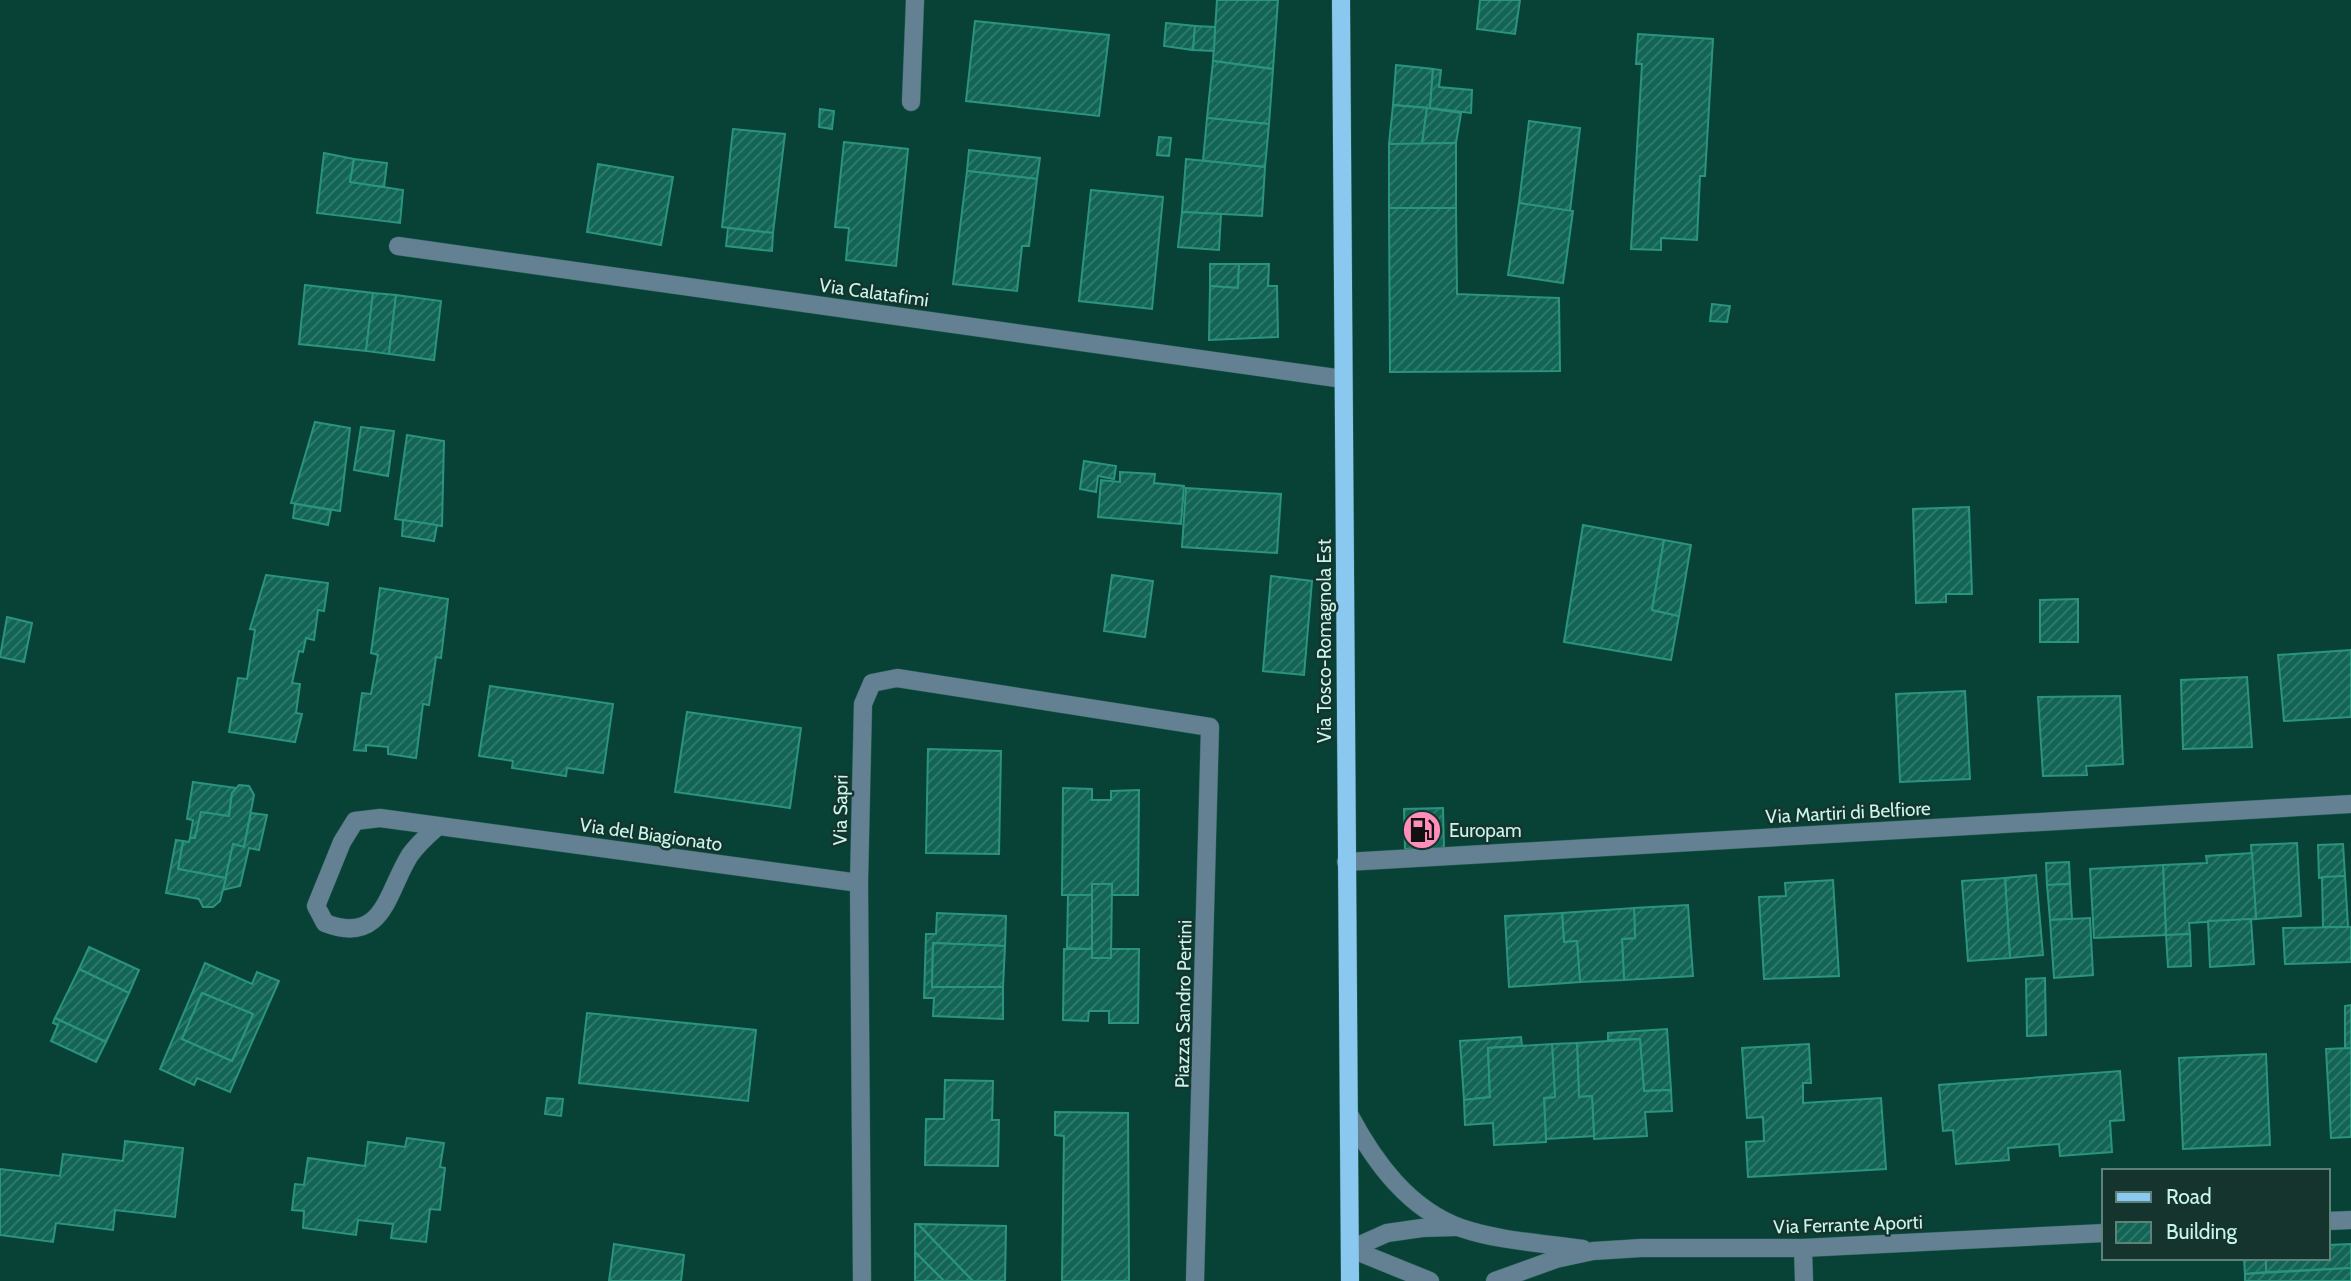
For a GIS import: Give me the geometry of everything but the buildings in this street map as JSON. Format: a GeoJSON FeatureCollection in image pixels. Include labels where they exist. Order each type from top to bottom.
{"type":"FeatureCollection","features":[{"type":"Feature","properties":{"kind":"main road","name":"Via Tosco-Romagnola Est"},"geometry":{"type":"LineString","coordinates":[[1341,0],[1350,1281]]}},
{"type":"Feature","properties":{"kind":"street"},"geometry":{"type":"LineString","coordinates":[[911,102],[915,0]]}},
{"type":"Feature","properties":{"kind":"street","name":"Via Calatafimi"},"geometry":{"type":"LineString","coordinates":[[398,246],[1343,379]]}},
{"type":"Feature","properties":{"kind":"street","name":"Via Sapri"},"geometry":{"type":"LineString","coordinates":[[862,1281],[859,883],[863,704],[872,683],[897,678],[1210,727]]}},
{"type":"Feature","properties":{"kind":"street","name":"Piazza Sandro Pertini"},"geometry":{"type":"LineString","coordinates":[[1195,1281],[1210,727]]}},
{"type":"Feature","properties":{"kind":"street","name":"Via Martiri di Belfiore"},"geometry":{"type":"LineString","coordinates":[[1346,862],[2351,804]]}},
{"type":"Feature","properties":{"kind":"street","name":"Via del Biagionato"},"geometry":{"type":"LineString","coordinates":[[436,827],[411,854],[386,906],[364,926],[343,930],[325,922],[316,906],[342,842],[355,821],[380,818],[859,883]]}},
{"type":"Feature","properties":{"kind":"street"},"geometry":{"type":"LineString","coordinates":[[1350,1116],[1367,1148],[1394,1181],[1422,1208],[1459,1227],[1482,1234],[1593,1251]]}},
{"type":"Feature","properties":{"kind":"street"},"geometry":{"type":"LineString","coordinates":[[2330,1221],[2351,1220]]}},
{"type":"Feature","properties":{"kind":"street"},"geometry":{"type":"LineString","coordinates":[[1351,1250],[1387,1233],[1459,1227]]}},
{"type":"Feature","properties":{"kind":"street","name":"Via Ferrante Aporti"},"geometry":{"type":"LineString","coordinates":[[1593,1251],[1640,1248],[1803,1248],[2102,1233]]}},
{"type":"Feature","properties":{"kind":"street"},"geometry":{"type":"LineString","coordinates":[[1803,1248],[1804,1281]]}},
{"type":"Feature","properties":{"kind":"street"},"geometry":{"type":"LineString","coordinates":[[1351,1250],[1430,1281]]}},
{"type":"Feature","properties":{"kind":"street"},"geometry":{"type":"LineString","coordinates":[[1495,1281],[1556,1259],[1593,1251]]}},
{"type":"Feature","properties":{"kind":"place","name":"Europam"},"geometry":{"type":"Point","coordinates":[1422,830]}}]}
